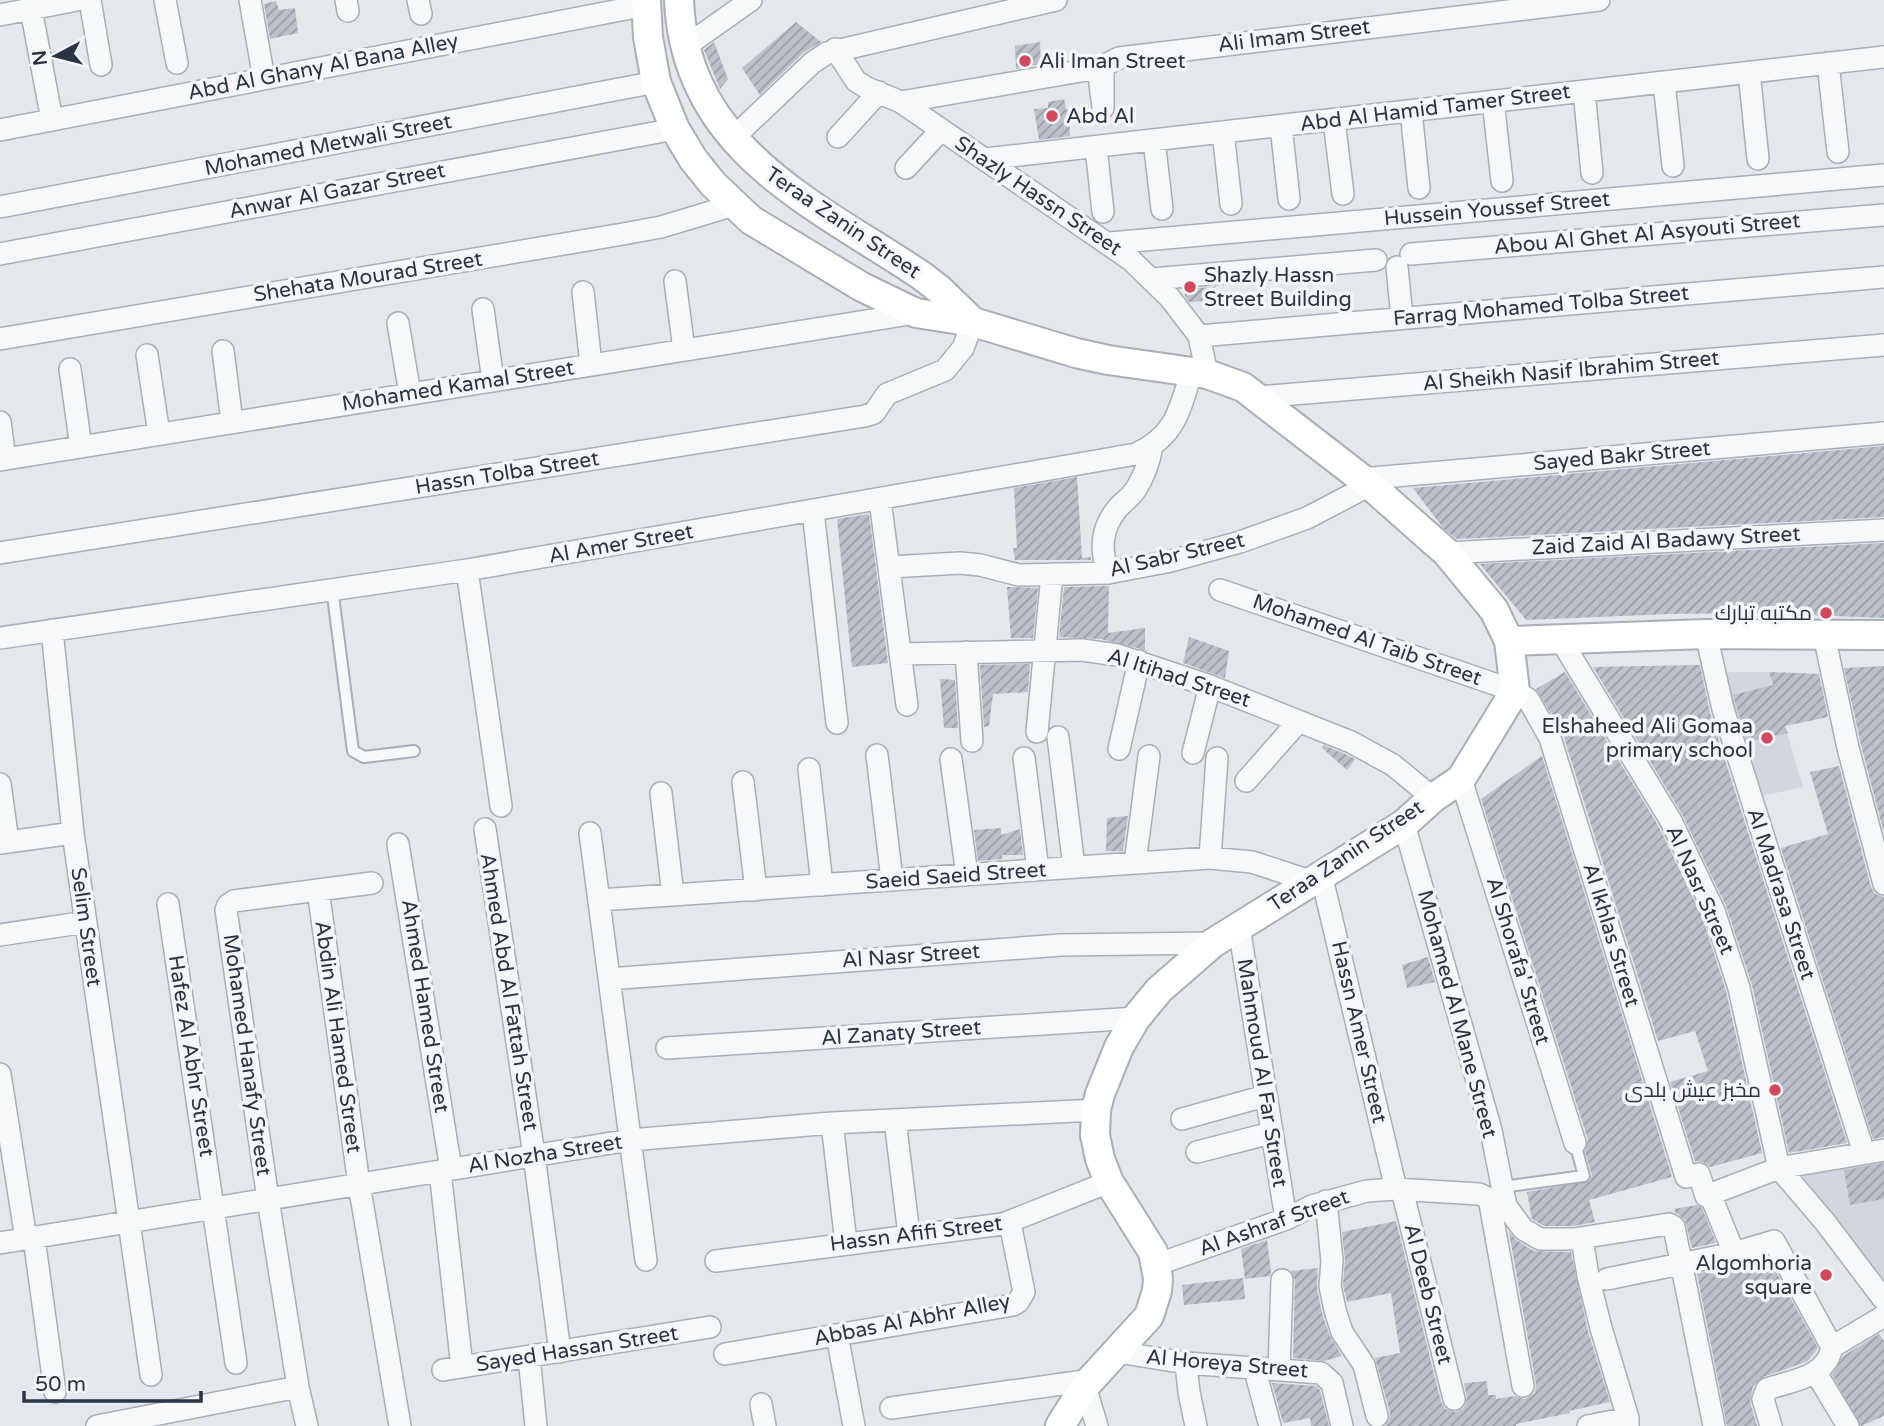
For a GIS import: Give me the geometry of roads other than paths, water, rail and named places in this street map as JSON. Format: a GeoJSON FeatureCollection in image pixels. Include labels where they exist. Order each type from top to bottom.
{"type":"FeatureCollection","features":[{"type":"Feature","properties":{"kind":"street"},"geometry":{"type":"LineString","coordinates":[[0,12],[77,0]]}},
{"type":"Feature","properties":{"kind":"street"},"geometry":{"type":"LineString","coordinates":[[90,0],[102,65]]}},
{"type":"Feature","properties":{"kind":"street"},"geometry":{"type":"LineString","coordinates":[[166,0],[177,63]]}},
{"type":"Feature","properties":{"kind":"street"},"geometry":{"type":"LineString","coordinates":[[250,0],[264,79]]}},
{"type":"Feature","properties":{"kind":"street","name":"Teraa Zanin Street"},"geometry":{"type":"LineString","coordinates":[[679,0],[686,46],[710,104],[733,138],[752,159],[773,178],[922,276],[973,322]]}},
{"type":"Feature","properties":{"kind":"street"},"geometry":{"type":"LineString","coordinates":[[686,46],[751,0]]}},
{"type":"Feature","properties":{"kind":"street"},"geometry":{"type":"LineString","coordinates":[[733,138],[812,63],[835,49],[1056,0]]}},
{"type":"Feature","properties":{"kind":"street","name":"Ali Imam Street"},"geometry":{"type":"LineString","coordinates":[[1103,108],[1103,66],[1119,58],[1599,0]]}},
{"type":"Feature","properties":{"kind":"street","name":"Abd Al Ghany Al Bana Alley"},"geometry":{"type":"LineString","coordinates":[[0,130],[646,3]]}},
{"type":"Feature","properties":{"kind":"street","name":"Teraa Zanin Street"},"geometry":{"type":"LineString","coordinates":[[646,3],[648,37],[656,82],[675,129],[700,167],[734,205],[766,231],[862,287],[916,313],[973,322],[1108,360],[1199,372],[1243,387],[1366,482],[1447,553],[1494,610],[1509,641],[1515,691],[1461,779],[1433,798],[1404,824],[1213,943],[1159,990],[1136,1018],[1119,1047],[1100,1094],[1095,1135],[1109,1182],[1146,1241],[1156,1265],[1157,1291],[1149,1316],[1088,1383],[1060,1426]]}},
{"type":"Feature","properties":{"kind":"street"},"geometry":{"type":"LineString","coordinates":[[30,9],[52,120]]}},
{"type":"Feature","properties":{"kind":"street","name":"Shazly Hassn Street"},"geometry":{"type":"LineString","coordinates":[[835,49],[856,81],[901,102],[1110,243],[1152,279],[1199,336],[1199,372]]}},
{"type":"Feature","properties":{"kind":"street","name":"Abd Al Hamid Tamer Street"},"geometry":{"type":"LineString","coordinates":[[985,159],[1884,57]]}},
{"type":"Feature","properties":{"kind":"street"},"geometry":{"type":"LineString","coordinates":[[1828,63],[1838,152]]}},
{"type":"Feature","properties":{"kind":"street"},"geometry":{"type":"LineString","coordinates":[[901,102],[1098,68],[1103,108],[1103,212]]}},
{"type":"Feature","properties":{"kind":"street"},"geometry":{"type":"LineString","coordinates":[[1749,72],[1758,159]]}},
{"type":"Feature","properties":{"kind":"street","name":"Mohamed Metwali Street"},"geometry":{"type":"LineString","coordinates":[[0,207],[656,82]]}},
{"type":"Feature","properties":{"kind":"street"},"geometry":{"type":"LineString","coordinates":[[1664,82],[1673,166]]}},
{"type":"Feature","properties":{"kind":"street"},"geometry":{"type":"LineString","coordinates":[[1584,91],[1592,173]]}},
{"type":"Feature","properties":{"kind":"street"},"geometry":{"type":"LineString","coordinates":[[838,137],[879,92]]}},
{"type":"Feature","properties":{"kind":"street"},"geometry":{"type":"LineString","coordinates":[[1493,102],[1502,181]]}},
{"type":"Feature","properties":{"kind":"street"},"geometry":{"type":"LineString","coordinates":[[1411,111],[1419,188]]}},
{"type":"Feature","properties":{"kind":"street"},"geometry":{"type":"LineString","coordinates":[[1334,120],[1343,194]]}},
{"type":"Feature","properties":{"kind":"street"},"geometry":{"type":"LineString","coordinates":[[1281,126],[1289,199]]}},
{"type":"Feature","properties":{"kind":"street","name":"Anwar Al Gazar Street"},"geometry":{"type":"LineString","coordinates":[[0,254],[675,129]]}},
{"type":"Feature","properties":{"kind":"street"},"geometry":{"type":"LineString","coordinates":[[906,168],[941,130]]}},
{"type":"Feature","properties":{"kind":"street"},"geometry":{"type":"LineString","coordinates":[[1223,132],[1231,204]]}},
{"type":"Feature","properties":{"kind":"street"},"geometry":{"type":"LineString","coordinates":[[1154,140],[1162,209]]}},
{"type":"Feature","properties":{"kind":"street","name":"Hussein Youssef Street"},"geometry":{"type":"LineString","coordinates":[[1110,243],[1884,175]]}},
{"type":"Feature","properties":{"kind":"street","name":"Shehata Mourad Street"},"geometry":{"type":"LineString","coordinates":[[0,339],[623,234],[661,227],[734,205]]}},
{"type":"Feature","properties":{"kind":"street","name":"Abou Al Ghet Al Asyouti Street"},"geometry":{"type":"LineString","coordinates":[[1402,318],[1404,261],[1884,215]]}},
{"type":"Feature","properties":{"kind":"street"},"geometry":{"type":"LineString","coordinates":[[1152,279],[1376,260]]}},
{"type":"Feature","properties":{"kind":"street","name":"Farrag Mohamed Tolba Street"},"geometry":{"type":"LineString","coordinates":[[1199,336],[1884,277]]}},
{"type":"Feature","properties":{"kind":"street"},"geometry":{"type":"LineString","coordinates":[[675,281],[684,350]]}},
{"type":"Feature","properties":{"kind":"street"},"geometry":{"type":"LineString","coordinates":[[583,292],[591,365]]}},
{"type":"Feature","properties":{"kind":"street"},"geometry":{"type":"LineString","coordinates":[[483,309],[493,381]]}},
{"type":"Feature","properties":{"kind":"street","name":"Mohamed Kamal Street"},"geometry":{"type":"LineString","coordinates":[[2,459],[916,313]]}},
{"type":"Feature","properties":{"kind":"street","name":"Hassn Tolba Street"},"geometry":{"type":"LineString","coordinates":[[0,553],[865,416],[874,413],[887,394],[945,370],[963,348],[973,322]]}},
{"type":"Feature","properties":{"kind":"street"},"geometry":{"type":"LineString","coordinates":[[398,323],[410,394]]}},
{"type":"Feature","properties":{"kind":"street","name":"Al Sheikh Nasif Ibrahim Street"},"geometry":{"type":"LineString","coordinates":[[1258,397],[1884,345]]}},
{"type":"Feature","properties":{"kind":"street"},"geometry":{"type":"LineString","coordinates":[[223,351],[232,422]]}},
{"type":"Feature","properties":{"kind":"street"},"geometry":{"type":"LineString","coordinates":[[147,355],[159,434]]}},
{"type":"Feature","properties":{"kind":"street"},"geometry":{"type":"LineString","coordinates":[[70,369],[81,447]]}},
{"type":"Feature","properties":{"kind":"street"},"geometry":{"type":"LineString","coordinates":[[1108,573],[1102,539],[1108,523],[1117,509],[1135,492],[1147,470],[1152,447],[1166,435],[1176,421],[1199,372]]}},
{"type":"Feature","properties":{"kind":"street"},"geometry":{"type":"LineString","coordinates":[[0,422],[2,459]]}},
{"type":"Feature","properties":{"kind":"street","name":"Sayed Bakr Street"},"geometry":{"type":"LineString","coordinates":[[1366,482],[1884,433]]}},
{"type":"Feature","properties":{"kind":"street","name":"Al Amer Street"},"geometry":{"type":"LineString","coordinates":[[0,638],[467,570],[1136,454],[1152,447]]}},
{"type":"Feature","properties":{"kind":"street","name":"Al Sabr Street"},"geometry":{"type":"LineString","coordinates":[[890,567],[960,563],[1019,575],[1108,573],[1171,561],[1240,542],[1307,518],[1366,482]]}},
{"type":"Feature","properties":{"kind":"street"},"geometry":{"type":"LineString","coordinates":[[880,499],[907,705]]}},
{"type":"Feature","properties":{"kind":"street"},"geometry":{"type":"LineString","coordinates":[[813,511],[837,723]]}},
{"type":"Feature","properties":{"kind":"street","name":"Zaid Zaid Al Badawy Street"},"geometry":{"type":"LineString","coordinates":[[1447,553],[1884,530]]}},
{"type":"Feature","properties":{"kind":"street"},"geometry":{"type":"LineString","coordinates":[[467,570],[501,806]]}},
{"type":"Feature","properties":{"kind":"street"},"geometry":{"type":"LineString","coordinates":[[1052,574],[1045,650],[1048,735],[1074,867]]}},
{"type":"Feature","properties":{"kind":"street","name":"Mohamed Al Taib Street"},"geometry":{"type":"LineString","coordinates":[[1220,590],[1515,691]]}},
{"type":"Feature","properties":{"kind":"street","name":"Selim Street"},"geometry":{"type":"LineString","coordinates":[[52,630],[73,833],[151,1375]]}},
{"type":"Feature","properties":{"kind":"street"},"geometry":{"type":"LineString","coordinates":[[1509,641],[1559,637],[1706,634],[1884,635]]}},
{"type":"Feature","properties":{"kind":"street","name":"Al Madrasa Street"},"geometry":{"type":"LineString","coordinates":[[1706,634],[1723,709],[1874,1151]]}},
{"type":"Feature","properties":{"kind":"street"},"geometry":{"type":"LineString","coordinates":[[1824,635],[1848,748],[1884,884]]}},
{"type":"Feature","properties":{"kind":"street","name":"Al Nasr Street"},"geometry":{"type":"LineString","coordinates":[[1559,637],[1671,821],[1714,911],[1740,988],[1779,1168]]}},
{"type":"Feature","properties":{"kind":"street","name":"Al Itihad Street"},"geometry":{"type":"LineString","coordinates":[[900,654],[1045,650],[1106,652],[1210,686],[1351,742],[1393,765],[1433,798]]}},
{"type":"Feature","properties":{"kind":"street"},"geometry":{"type":"LineString","coordinates":[[966,652],[972,741]]}},
{"type":"Feature","properties":{"kind":"street"},"geometry":{"type":"LineString","coordinates":[[1119,749],[1139,662]]}},
{"type":"Feature","properties":{"kind":"street"},"geometry":{"type":"LineString","coordinates":[[1193,753],[1210,686]]}},
{"type":"Feature","properties":{"kind":"street","name":"Al Ikhlas Street"},"geometry":{"type":"LineString","coordinates":[[1515,691],[1528,699],[1550,738],[1686,1177],[1699,1174],[1706,1196],[1710,1194]]}},
{"type":"Feature","properties":{"kind":"street"},"geometry":{"type":"LineString","coordinates":[[1246,781],[1298,722]]}},
{"type":"Feature","properties":{"kind":"street"},"geometry":{"type":"LineString","coordinates":[[877,755],[892,880]]}},
{"type":"Feature","properties":{"kind":"street"},"geometry":{"type":"LineString","coordinates":[[1135,863],[1149,756]]}},
{"type":"Feature","properties":{"kind":"street"},"geometry":{"type":"LineString","coordinates":[[1024,758],[1038,870]]}},
{"type":"Feature","properties":{"kind":"street"},"geometry":{"type":"LineString","coordinates":[[1210,858],[1217,758]]}},
{"type":"Feature","properties":{"kind":"street"},"geometry":{"type":"LineString","coordinates":[[951,759],[967,875]]}},
{"type":"Feature","properties":{"kind":"street"},"geometry":{"type":"LineString","coordinates":[[809,769],[822,885]]}},
{"type":"Feature","properties":{"kind":"street","name":"Al Shorafa' Street"},"geometry":{"type":"LineString","coordinates":[[1461,779],[1575,1143]]}},
{"type":"Feature","properties":{"kind":"street"},"geometry":{"type":"LineString","coordinates":[[743,782],[756,890]]}},
{"type":"Feature","properties":{"kind":"street"},"geometry":{"type":"LineString","coordinates":[[0,784],[4,842],[73,833]]}},
{"type":"Feature","properties":{"kind":"street"},"geometry":{"type":"LineString","coordinates":[[661,793],[673,895]]}},
{"type":"Feature","properties":{"kind":"street","name":"Mohamed Al Mane Street"},"geometry":{"type":"LineString","coordinates":[[1404,824],[1491,1130],[1523,1386]]}},
{"type":"Feature","properties":{"kind":"street","name":"Ahmed Abd Al Fattah Street"},"geometry":{"type":"LineString","coordinates":[[485,830],[534,1156],[560,1352]]}},
{"type":"Feature","properties":{"kind":"street"},"geometry":{"type":"LineString","coordinates":[[590,833],[646,1259]]}},
{"type":"Feature","properties":{"kind":"street","name":"Ahmed Hamed Street"},"geometry":{"type":"LineString","coordinates":[[398,844],[446,1170],[452,1369]]}},
{"type":"Feature","properties":{"kind":"street","name":"Saeid Saeid Street"},"geometry":{"type":"LineString","coordinates":[[598,900],[1210,858],[1252,862],[1316,878]]}},
{"type":"Feature","properties":{"kind":"street","name":"Hassn Amer Street"},"geometry":{"type":"LineString","coordinates":[[1316,878],[1399,1190]]}},
{"type":"Feature","properties":{"kind":"street"},"geometry":{"type":"LineString","coordinates":[[318,890],[372,883]]}},
{"type":"Feature","properties":{"kind":"street","name":"Mohamed Hanafy Street"},"geometry":{"type":"LineString","coordinates":[[307,1426],[298,1387],[268,1199],[226,910],[234,901],[318,890]]}},
{"type":"Feature","properties":{"kind":"street","name":"Abdin Ali Hamed Street"},"geometry":{"type":"LineString","coordinates":[[318,890],[359,1184],[400,1426]]}},
{"type":"Feature","properties":{"kind":"street","name":"Hafez Al Abhr Street"},"geometry":{"type":"LineString","coordinates":[[168,905],[236,1363]]}},
{"type":"Feature","properties":{"kind":"street"},"geometry":{"type":"LineString","coordinates":[[0,935],[86,922]]}},
{"type":"Feature","properties":{"kind":"street","name":"Mahmoud Al Far Street"},"geometry":{"type":"LineString","coordinates":[[1239,927],[1286,1219]]}},
{"type":"Feature","properties":{"kind":"street","name":"Al Nasr Street"},"geometry":{"type":"LineString","coordinates":[[610,979],[1061,945],[1213,943]]}},
{"type":"Feature","properties":{"kind":"street","name":"Al Zanaty Street"},"geometry":{"type":"LineString","coordinates":[[667,1048],[1136,1018]]}},
{"type":"Feature","properties":{"kind":"street"},"geometry":{"type":"LineString","coordinates":[[0,1074],[55,1392]]}},
{"type":"Feature","properties":{"kind":"street"},"geometry":{"type":"LineString","coordinates":[[1182,1119],[1265,1096]]}},
{"type":"Feature","properties":{"kind":"street","name":"Al Nozha Street"},"geometry":{"type":"LineString","coordinates":[[0,1243],[629,1140],[832,1123],[1096,1110]]}},
{"type":"Feature","properties":{"kind":"street"},"geometry":{"type":"LineString","coordinates":[[895,1120],[909,1235]]}},
{"type":"Feature","properties":{"kind":"street"},"geometry":{"type":"LineString","coordinates":[[832,1123],[846,1243]]}},
{"type":"Feature","properties":{"kind":"street"},"geometry":{"type":"LineString","coordinates":[[1197,1152],[1271,1133]]}},
{"type":"Feature","properties":{"kind":"street"},"geometry":{"type":"LineString","coordinates":[[1734,1253],[1710,1194],[1779,1168],[1874,1151]]}},
{"type":"Feature","properties":{"kind":"street"},"geometry":{"type":"LineString","coordinates":[[1779,1168],[1825,1222],[1884,1300]]}},
{"type":"Feature","properties":{"kind":"street","name":"Hassn Afifi Street"},"geometry":{"type":"LineString","coordinates":[[716,1261],[1010,1223],[1109,1182]]}},
{"type":"Feature","properties":{"kind":"street","name":"Al Ashraf Street"},"geometry":{"type":"LineString","coordinates":[[1156,1265],[1286,1219],[1326,1201],[1367,1191],[1399,1190],[1499,1197]]}},
{"type":"Feature","properties":{"kind":"street","name":"Al Deeb Street"},"geometry":{"type":"LineString","coordinates":[[1399,1190],[1454,1399]]}},
{"type":"Feature","properties":{"kind":"street"},"geometry":{"type":"LineString","coordinates":[[1499,1197],[1523,1228],[1540,1239],[1582,1238],[1669,1224],[1674,1227],[1714,1426]]}},
{"type":"Feature","properties":{"kind":"street"},"geometry":{"type":"LineString","coordinates":[[1326,1201],[1332,1261],[1330,1286],[1335,1310],[1342,1332],[1364,1365],[1377,1416]]}},
{"type":"Feature","properties":{"kind":"street","name":"Abbas Al Abhr Alley"},"geometry":{"type":"LineString","coordinates":[[725,1354],[1018,1302],[1024,1292],[1010,1223]]}},
{"type":"Feature","properties":{"kind":"street"},"geometry":{"type":"LineString","coordinates":[[1582,1238],[1588,1276],[1628,1422],[1588,1426]]}},
{"type":"Feature","properties":{"kind":"street"},"geometry":{"type":"LineString","coordinates":[[1606,1279],[1681,1265],[1774,1241],[1832,1347],[1830,1360],[1816,1373],[1767,1389],[1763,1399],[1771,1426]]}},
{"type":"Feature","properties":{"kind":"street"},"geometry":{"type":"LineString","coordinates":[[1279,1369],[1282,1280]]}},
{"type":"Feature","properties":{"kind":"street"},"geometry":{"type":"LineString","coordinates":[[1832,1347],[1884,1316]]}},
{"type":"Feature","properties":{"kind":"street","name":"Sayed Hassan Street"},"geometry":{"type":"LineString","coordinates":[[452,1369],[710,1327]]}},
{"type":"Feature","properties":{"kind":"street"},"geometry":{"type":"LineString","coordinates":[[837,1335],[853,1426]]}},
{"type":"Feature","properties":{"kind":"street","name":"Al Horeya Street"},"geometry":{"type":"LineString","coordinates":[[1116,1352],[1186,1363],[1312,1371],[1328,1378],[1332,1383],[1342,1426]]}},
{"type":"Feature","properties":{"kind":"street"},"geometry":{"type":"LineString","coordinates":[[529,1357],[536,1426]]}},
{"type":"Feature","properties":{"kind":"street"},"geometry":{"type":"LineString","coordinates":[[1186,1363],[1196,1426]]}},
{"type":"Feature","properties":{"kind":"street"},"geometry":{"type":"LineString","coordinates":[[1254,1367],[1270,1426]]}},
{"type":"Feature","properties":{"kind":"street"},"geometry":{"type":"LineString","coordinates":[[1816,1373],[1848,1426]]}},
{"type":"Feature","properties":{"kind":"street"},"geometry":{"type":"LineString","coordinates":[[891,1408],[1088,1383],[1097,1426]]}},
{"type":"Feature","properties":{"kind":"street"},"geometry":{"type":"LineString","coordinates":[[97,1426],[298,1387]]}},
{"type":"Feature","properties":{"kind":"street"},"geometry":{"type":"LineString","coordinates":[[761,1404],[765,1426]]}},
{"type":"Feature","properties":{"kind":"lane"},"geometry":{"type":"LineString","coordinates":[[332,589],[356,755],[364,757],[414,751]]}},
{"type":"Feature","properties":{"kind":"lane"},"geometry":{"type":"LineString","coordinates":[[1499,1197],[1584,1176],[1575,1143]]}},
{"type":"Feature","properties":{"kind":"place","name":"Ali Iman Street"},"geometry":{"type":"Point","coordinates":[1025,61]}},
{"type":"Feature","properties":{"kind":"place","name":"Abd Al"},"geometry":{"type":"Point","coordinates":[1052,116]}},
{"type":"Feature","properties":{"kind":"place","name":"Shazly Hassn Street Building"},"geometry":{"type":"Point","coordinates":[1190,287]}},
{"type":"Feature","properties":{"kind":"place","name":"مكتبه تبارك"},"geometry":{"type":"Point","coordinates":[1826,613]}},
{"type":"Feature","properties":{"kind":"place","name":"Elshaheed Ali Gomaa primary school"},"geometry":{"type":"Point","coordinates":[1767,738]}},
{"type":"Feature","properties":{"kind":"place","name":"مخبز عيش بلدى"},"geometry":{"type":"Point","coordinates":[1775,1090]}},
{"type":"Feature","properties":{"kind":"place","name":"Algomhoria square"},"geometry":{"type":"Point","coordinates":[1826,1275]}}]}
